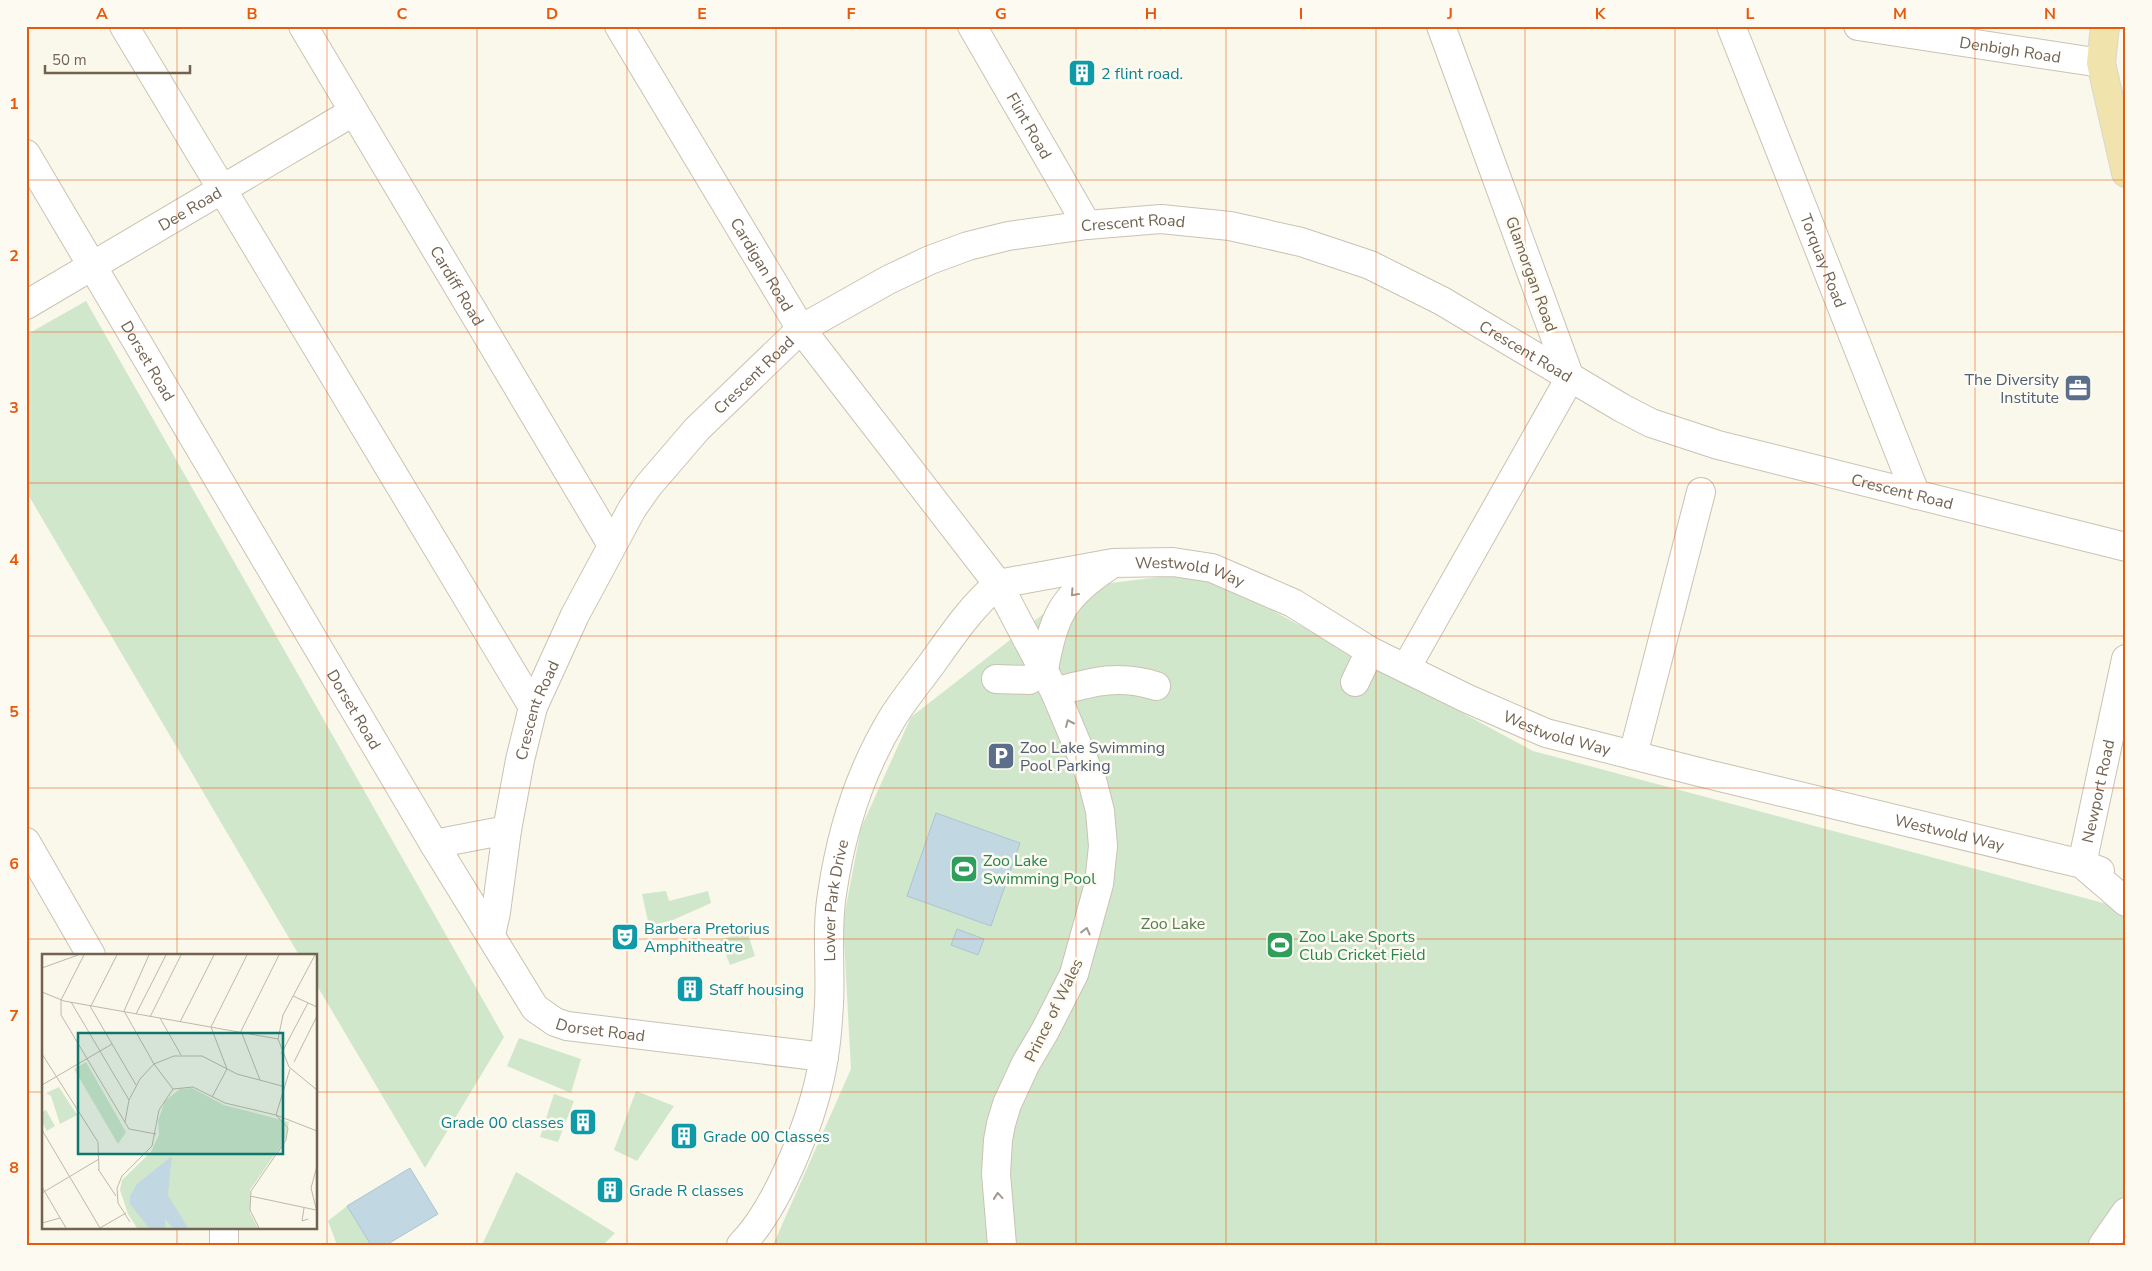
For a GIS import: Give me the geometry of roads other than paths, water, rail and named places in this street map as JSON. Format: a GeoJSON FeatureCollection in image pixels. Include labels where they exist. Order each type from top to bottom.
{"type":"FeatureCollection","features":[{"type":"Feature","properties":{"kind":"main road"},"geometry":{"type":"LineString","coordinates":[[2105,26],[2101,63],[2126,173]]}},
{"type":"Feature","properties":{"kind":"street"},"geometry":{"type":"LineString","coordinates":[[124,26],[534,707]]}},
{"type":"Feature","properties":{"kind":"street","name":"Cardiff Road"},"geometry":{"type":"LineString","coordinates":[[303,26],[612,545]]}},
{"type":"Feature","properties":{"kind":"street","name":"Cardigan Road"},"geometry":{"type":"LineString","coordinates":[[619,26],[801,329],[998,584]]}},
{"type":"Feature","properties":{"kind":"street","name":"Flint Road"},"geometry":{"type":"LineString","coordinates":[[972,26],[1087,225]]}},
{"type":"Feature","properties":{"kind":"street","name":"Glamorgan Road"},"geometry":{"type":"LineString","coordinates":[[1441,26],[1570,378]]}},
{"type":"Feature","properties":{"kind":"street","name":"Torquay Road"},"geometry":{"type":"LineString","coordinates":[[1731,26],[1916,495]]}},
{"type":"Feature","properties":{"kind":"street","name":"Denbigh Road"},"geometry":{"type":"LineString","coordinates":[[1861,27],[2101,63]]}},
{"type":"Feature","properties":{"kind":"street","name":"Dee Road"},"geometry":{"type":"LineString","coordinates":[[26,305],[353,112]]}},
{"type":"Feature","properties":{"kind":"street","name":"Dorset Road"},"geometry":{"type":"LineString","coordinates":[[26,154],[434,844],[535,1008],[555,1022],[573,1026],[824,1057]]}},
{"type":"Feature","properties":{"kind":"street","name":"Crescent Road"},"geometry":{"type":"LineString","coordinates":[[491,935],[520,760],[534,707],[575,615],[632,509],[648,486],[697,429],[801,329],[888,280],[930,260],[968,246],[1008,236],[1087,225],[1161,219],[1230,226],[1301,242],[1378,269],[1442,302],[1622,408],[1671,431],[1718,445],[2126,547]]}},
{"type":"Feature","properties":{"kind":"street"},"geometry":{"type":"LineString","coordinates":[[1406,668],[1570,378]]}},
{"type":"Feature","properties":{"kind":"street"},"geometry":{"type":"LineString","coordinates":[[1634,755],[1701,492]]}},
{"type":"Feature","properties":{"kind":"street","name":"Westwold Way"},"geometry":{"type":"LineString","coordinates":[[998,584],[1112,563],[1173,562],[1212,568],[1293,603],[1370,650],[1506,717],[1546,733],[1703,773],[2082,864],[2126,902]]}},
{"type":"Feature","properties":{"kind":"street"},"geometry":{"type":"LineString","coordinates":[[1049,681],[1050,635],[1062,609],[1084,582],[1112,563]]}},
{"type":"Feature","properties":{"kind":"street","name":"Prince of Wales"},"geometry":{"type":"LineString","coordinates":[[998,584],[1049,681],[1092,780],[1100,811],[1102,860],[1097,892],[1074,974],[1045,1031],[1026,1063],[1007,1104],[1001,1124],[997,1148],[996,1174],[1002,1245]]}},
{"type":"Feature","properties":{"kind":"street","name":"Lower Park Drive"},"geometry":{"type":"LineString","coordinates":[[742,1245],[760,1221],[781,1185],[812,1106],[824,1057],[829,1003],[829,918],[831,896],[839,853],[852,805],[867,765],[893,717],[975,606],[998,584]]}},
{"type":"Feature","properties":{"kind":"street"},"geometry":{"type":"LineString","coordinates":[[1355,682],[1370,650]]}},
{"type":"Feature","properties":{"kind":"street","name":"Newport Road"},"geometry":{"type":"LineString","coordinates":[[2082,864],[2126,659]]}},
{"type":"Feature","properties":{"kind":"street"},"geometry":{"type":"LineString","coordinates":[[996,679],[1015,681],[1134,680],[1156,686]]}},
{"type":"Feature","properties":{"kind":"street"},"geometry":{"type":"LineString","coordinates":[[434,844],[507,830]]}},
{"type":"Feature","properties":{"kind":"street"},"geometry":{"type":"LineString","coordinates":[[26,842],[91,954]]}},
{"type":"Feature","properties":{"kind":"street"},"geometry":{"type":"LineString","coordinates":[[2082,864],[2126,881]]}},
{"type":"Feature","properties":{"kind":"street"},"geometry":{"type":"LineString","coordinates":[[2103,1245],[2126,1212]]}},
{"type":"Feature","properties":{"kind":"street"},"geometry":{"type":"LineString","coordinates":[[224,1228],[224,1245]]}},
{"type":"Feature","properties":{"kind":"water","name":"Zoo Lake Swimming Pool"},"geometry":{"type":"Polygon","coordinates":[[[936,813],[1020,843],[991,926],[907,896],[936,813]]]}},
{"type":"Feature","properties":{"kind":"water"},"geometry":{"type":"Polygon","coordinates":[[[957,929],[984,939],[978,955],[951,945],[957,929]]]}},
{"type":"Feature","properties":{"kind":"water"},"geometry":{"type":"Polygon","coordinates":[[[410,1168],[438,1214],[386,1245],[371,1245],[347,1206],[410,1168]]]}},
{"type":"Feature","properties":{"kind":"place","name":"2 flint road."},"geometry":{"type":"Point","coordinates":[1082,73]}},
{"type":"Feature","properties":{"kind":"place","name":"The Diversity Institute"},"geometry":{"type":"Point","coordinates":[2078,388]}},
{"type":"Feature","properties":{"kind":"place","name":"Zoo Lake Swimming Pool Parking"},"geometry":{"type":"Point","coordinates":[1001,756]}},
{"type":"Feature","properties":{"kind":"place","name":"Zoo Lake Swimming Pool"},"geometry":{"type":"Point","coordinates":[964,869]}},
{"type":"Feature","properties":{"kind":"place","name":"Barbera Pretorius Amphitheatre"},"geometry":{"type":"Point","coordinates":[625,937]}},
{"type":"Feature","properties":{"kind":"place","name":"Zoo Lake Sports Club Cricket Field"},"geometry":{"type":"Point","coordinates":[1280,945]}},
{"type":"Feature","properties":{"kind":"place","name":"Staff housing"},"geometry":{"type":"Point","coordinates":[690,989]}},
{"type":"Feature","properties":{"kind":"place","name":"Grade 00 classes"},"geometry":{"type":"Point","coordinates":[583,1122]}},
{"type":"Feature","properties":{"kind":"place","name":"Grade 00 Classes"},"geometry":{"type":"Point","coordinates":[684,1136]}},
{"type":"Feature","properties":{"kind":"place","name":"Grade R classes"},"geometry":{"type":"Point","coordinates":[610,1190]}},
{"type":"Feature","properties":{"kind":"park label","name":"Zoo Lake"},"geometry":{"type":"Point","coordinates":[1173,923]}}]}
